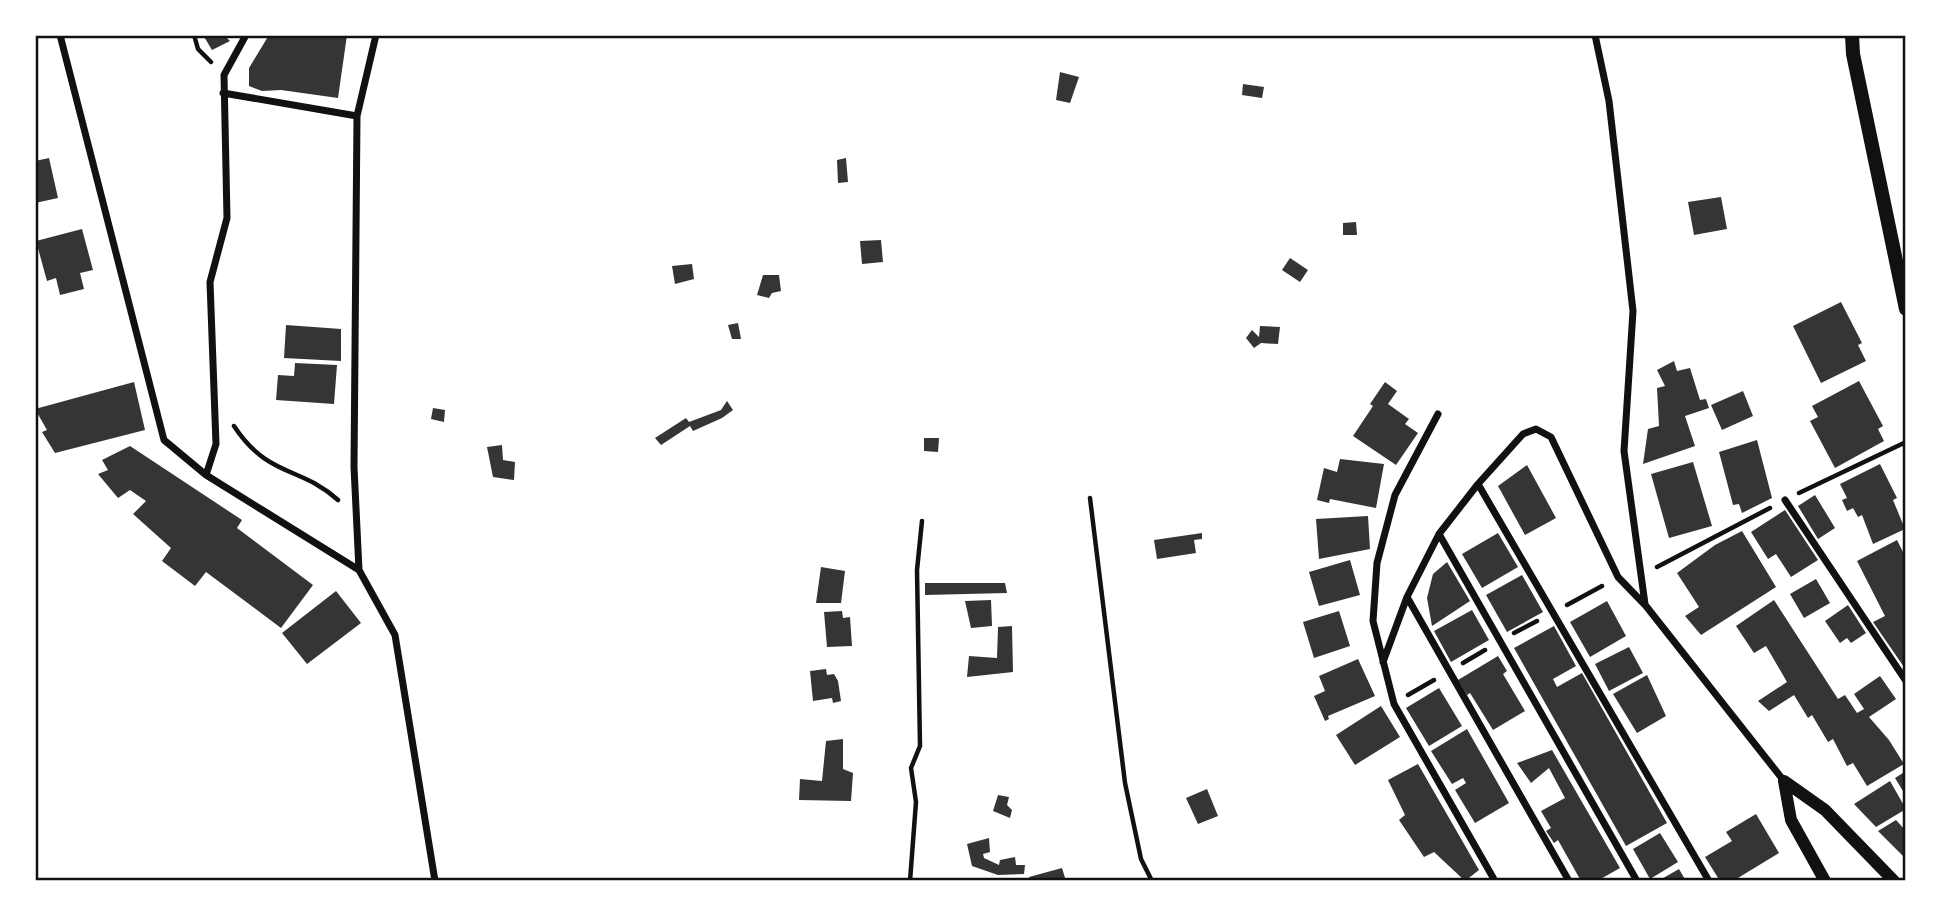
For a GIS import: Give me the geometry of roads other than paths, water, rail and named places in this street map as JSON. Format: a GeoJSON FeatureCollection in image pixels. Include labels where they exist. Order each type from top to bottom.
{"type":"FeatureCollection","features":[{"type":"Feature","properties":{"kind":"main road"},"geometry":{"type":"LineString","coordinates":[[1853,35],[1853,54],[1906,309]]}},
{"type":"Feature","properties":{"kind":"street"},"geometry":{"type":"LineString","coordinates":[[61,35],[164,440],[206,475],[359,570]]}},
{"type":"Feature","properties":{"kind":"street"},"geometry":{"type":"LineString","coordinates":[[206,475],[216,444],[209,282],[227,218],[224,75],[246,35]]}},
{"type":"Feature","properties":{"kind":"street"},"geometry":{"type":"LineString","coordinates":[[376,35],[357,116],[355,515],[359,570],[396,635],[435,881]]}},
{"type":"Feature","properties":{"kind":"street"},"geometry":{"type":"LineString","coordinates":[[1595,35],[1609,101],[1633,312],[1623,451],[1646,606]]}},
{"type":"Feature","properties":{"kind":"street"},"geometry":{"type":"LineString","coordinates":[[223,93],[357,116]]}},
{"type":"Feature","properties":{"kind":"street"},"geometry":{"type":"LineString","coordinates":[[1438,414],[1395,495],[1377,563],[1373,621],[1394,704],[1494,881]]}},
{"type":"Feature","properties":{"kind":"street"},"geometry":{"type":"LineString","coordinates":[[1383,662],[1407,597],[1439,534],[1478,484],[1523,434],[1536,429],[1551,437],[1618,577],[1646,606],[1784,781],[1825,810],[1894,881]]}},
{"type":"Feature","properties":{"kind":"street"},"geometry":{"type":"LineString","coordinates":[[1478,484],[1709,881]]}},
{"type":"Feature","properties":{"kind":"street"},"geometry":{"type":"LineString","coordinates":[[1785,500],[1906,681]]}},
{"type":"Feature","properties":{"kind":"street"},"geometry":{"type":"LineString","coordinates":[[1439,534],[1637,881]]}},
{"type":"Feature","properties":{"kind":"street"},"geometry":{"type":"LineString","coordinates":[[1407,597],[1569,881]]}},
{"type":"Feature","properties":{"kind":"street"},"geometry":{"type":"LineString","coordinates":[[1784,781],[1791,820],[1825,881]]}}]}
